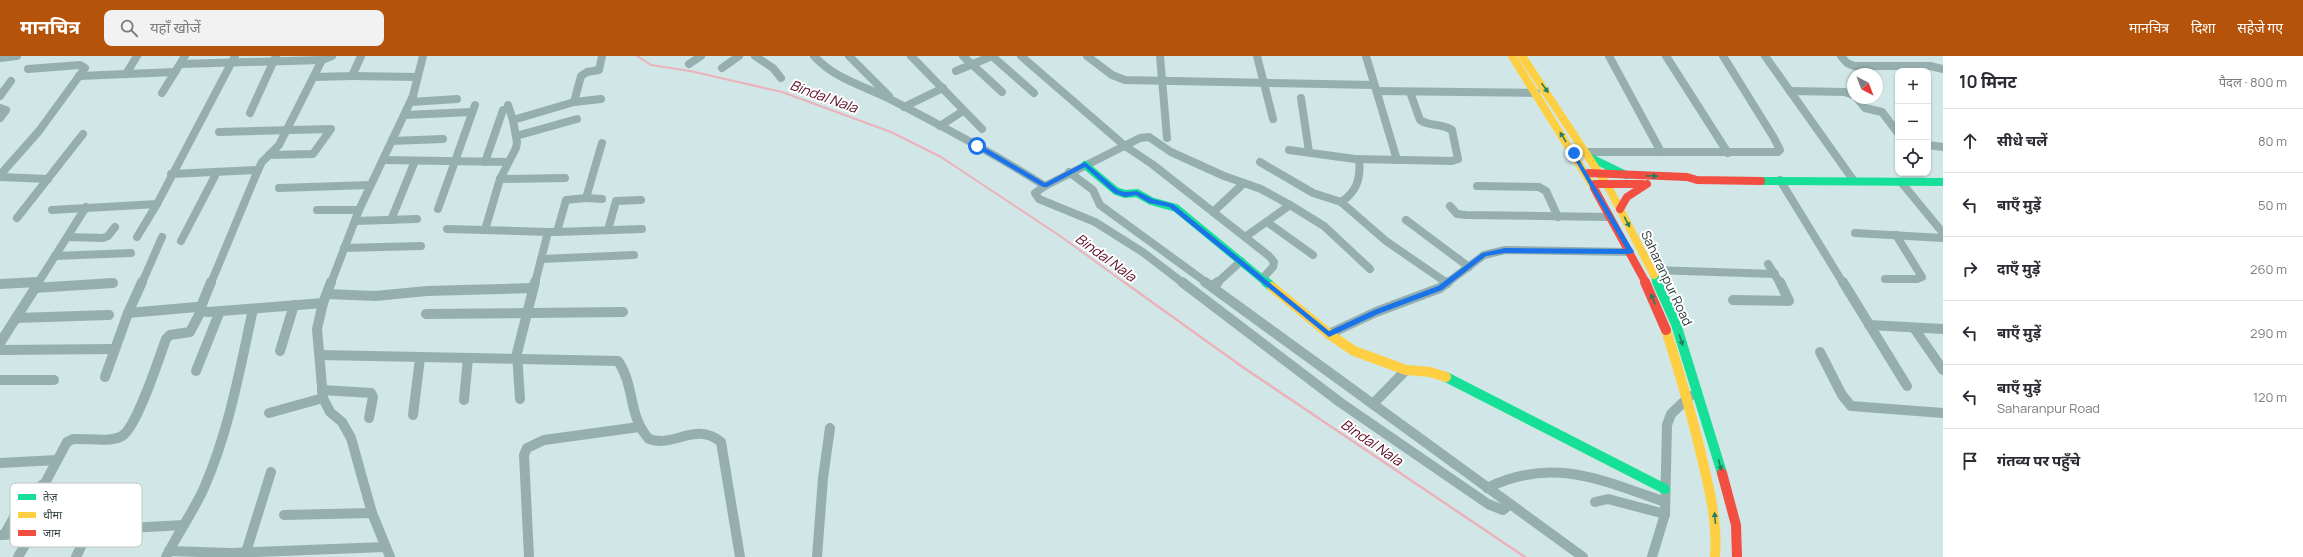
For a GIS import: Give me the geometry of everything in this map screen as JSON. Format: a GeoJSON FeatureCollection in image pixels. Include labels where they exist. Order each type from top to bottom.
{"type":"FeatureCollection","features":[{"type":"Feature","properties":{"kind":"main road","name":"Saharanpur Road"},"geometry":{"type":"LineString","coordinates":[[1512,56],[1523,61],[1588,155],[1620,210],[1652,270],[1676,324],[1733,510],[1738,549],[1737,557]]}},
{"type":"Feature","properties":{"kind":"main road","name":"Saharanpur Road"},"geometry":{"type":"LineString","coordinates":[[1523,61],[1536,93],[1586,173],[1609,217],[1647,283],[1666,330],[1688,397],[1714,511],[1717,543],[1714,557]]}},
{"type":"Feature","properties":{"kind":"main road"},"geometry":{"type":"LineString","coordinates":[[1588,155],[1626,175]]}},
{"type":"Feature","properties":{"kind":"main road"},"geometry":{"type":"LineString","coordinates":[[1085,164],[1116,192],[1125,194],[1137,193],[1151,201],[1176,208],[1329,334],[1354,351],[1406,370],[1430,372],[1463,384],[1665,489]]}},
{"type":"Feature","properties":{"kind":"main road"},"geometry":{"type":"LineString","coordinates":[[1586,173],[1687,177],[1697,180],[1943,182]]}},
{"type":"Feature","properties":{"kind":"main road"},"geometry":{"type":"LineString","coordinates":[[1592,184],[1690,184],[1697,180]]}},
{"type":"Feature","properties":{"kind":"main road"},"geometry":{"type":"LineString","coordinates":[[1620,210],[1627,196],[1646,184]]}},
{"type":"Feature","properties":{"kind":"street"},"geometry":{"type":"LineString","coordinates":[[0,58],[17,56]]}},
{"type":"Feature","properties":{"kind":"street"},"geometry":{"type":"LineString","coordinates":[[126,74],[137,56]]}},
{"type":"Feature","properties":{"kind":"street"},"geometry":{"type":"LineString","coordinates":[[162,93],[186,56]]}},
{"type":"Feature","properties":{"kind":"street"},"geometry":{"type":"LineString","coordinates":[[181,64],[233,60],[322,60],[332,56]]}},
{"type":"Feature","properties":{"kind":"street"},"geometry":{"type":"LineString","coordinates":[[352,76],[361,56]]}},
{"type":"Feature","properties":{"kind":"street"},"geometry":{"type":"LineString","coordinates":[[168,554],[246,552],[388,552],[372,513],[351,438],[342,422],[330,412],[323,394],[317,329],[323,303],[359,210],[411,102],[423,56]]}},
{"type":"Feature","properties":{"kind":"street"},"geometry":{"type":"LineString","coordinates":[[574,102],[581,76],[587,72],[599,70],[602,56]]}},
{"type":"Feature","properties":{"kind":"street"},"geometry":{"type":"LineString","coordinates":[[689,64],[701,56]]}},
{"type":"Feature","properties":{"kind":"street"},"geometry":{"type":"LineString","coordinates":[[722,68],[739,56]]}},
{"type":"Feature","properties":{"kind":"street"},"geometry":{"type":"LineString","coordinates":[[755,56],[771,66],[781,78]]}},
{"type":"Feature","properties":{"kind":"street"},"geometry":{"type":"LineString","coordinates":[[814,56],[823,66],[852,83],[894,101],[991,152],[1045,186]]}},
{"type":"Feature","properties":{"kind":"street"},"geometry":{"type":"LineString","coordinates":[[849,56],[894,101]]}},
{"type":"Feature","properties":{"kind":"street"},"geometry":{"type":"LineString","coordinates":[[911,56],[982,129]]}},
{"type":"Feature","properties":{"kind":"street"},"geometry":{"type":"LineString","coordinates":[[964,56],[1002,92]]}},
{"type":"Feature","properties":{"kind":"street"},"geometry":{"type":"LineString","coordinates":[[1021,56],[1125,146],[1245,236],[1274,262],[1273,267],[1262,279]]}},
{"type":"Feature","properties":{"kind":"street"},"geometry":{"type":"LineString","coordinates":[[1160,56],[1167,138]]}},
{"type":"Feature","properties":{"kind":"street"},"geometry":{"type":"LineString","coordinates":[[1257,56],[1273,119]]}},
{"type":"Feature","properties":{"kind":"street"},"geometry":{"type":"LineString","coordinates":[[1366,56],[1396,160]]}},
{"type":"Feature","properties":{"kind":"street"},"geometry":{"type":"LineString","coordinates":[[1609,56],[1661,152]]}},
{"type":"Feature","properties":{"kind":"street"},"geometry":{"type":"LineString","coordinates":[[1666,56],[1728,152]]}},
{"type":"Feature","properties":{"kind":"street"},"geometry":{"type":"LineString","coordinates":[[1588,155],[1661,152],[1776,152],[1780,150],[1724,56]]}},
{"type":"Feature","properties":{"kind":"street"},"geometry":{"type":"LineString","coordinates":[[1765,56],[1854,181]]}},
{"type":"Feature","properties":{"kind":"street"},"geometry":{"type":"LineString","coordinates":[[1841,56],[1847,63],[1854,66],[1930,66],[1943,69]]}},
{"type":"Feature","properties":{"kind":"street"},"geometry":{"type":"LineString","coordinates":[[956,71],[988,57],[1034,93]]}},
{"type":"Feature","properties":{"kind":"street"},"geometry":{"type":"LineString","coordinates":[[1092,57],[1118,78],[1163,81],[1264,82],[1375,88],[1410,92],[1536,93]]}},
{"type":"Feature","properties":{"kind":"street"},"geometry":{"type":"LineString","coordinates":[[250,113],[275,59]]}},
{"type":"Feature","properties":{"kind":"street"},"geometry":{"type":"LineString","coordinates":[[138,237],[233,60]]}},
{"type":"Feature","properties":{"kind":"street"},"geometry":{"type":"LineString","coordinates":[[45,483],[65,444],[70,440],[118,437],[127,432],[150,382],[166,339],[170,335],[190,332],[258,170],[269,155],[277,148],[322,60]]}},
{"type":"Feature","properties":{"kind":"street"},"geometry":{"type":"LineString","coordinates":[[0,176],[36,135],[79,76],[84,66],[28,69]]}},
{"type":"Feature","properties":{"kind":"street"},"geometry":{"type":"LineString","coordinates":[[79,76],[175,72]]}},
{"type":"Feature","properties":{"kind":"street"},"geometry":{"type":"LineString","coordinates":[[314,77],[417,77]]}},
{"type":"Feature","properties":{"kind":"street"},"geometry":{"type":"LineString","coordinates":[[0,96],[11,81]]}},
{"type":"Feature","properties":{"kind":"street"},"geometry":{"type":"LineString","coordinates":[[904,107],[943,88]]}},
{"type":"Feature","properties":{"kind":"street"},"geometry":{"type":"LineString","coordinates":[[1790,91],[1847,92]]}},
{"type":"Feature","properties":{"kind":"street"},"geometry":{"type":"LineString","coordinates":[[1289,150],[1359,159],[1452,161],[1459,158],[1452,130],[1442,124],[1427,123],[1420,120],[1410,92]]}},
{"type":"Feature","properties":{"kind":"street"},"geometry":{"type":"LineString","coordinates":[[1301,98],[1309,141],[1309,152]]}},
{"type":"Feature","properties":{"kind":"street"},"geometry":{"type":"LineString","coordinates":[[411,102],[457,99]]}},
{"type":"Feature","properties":{"kind":"street"},"geometry":{"type":"LineString","coordinates":[[513,120],[566,106],[574,102],[601,99]]}},
{"type":"Feature","properties":{"kind":"street"},"geometry":{"type":"LineString","coordinates":[[1862,104],[1866,108],[1882,112],[1895,128]]}},
{"type":"Feature","properties":{"kind":"street"},"geometry":{"type":"LineString","coordinates":[[485,162],[505,107],[513,120],[516,136],[516,148],[500,179],[485,230]]}},
{"type":"Feature","properties":{"kind":"street"},"geometry":{"type":"LineString","coordinates":[[0,108],[6,110],[0,118]]}},
{"type":"Feature","properties":{"kind":"street"},"geometry":{"type":"LineString","coordinates":[[405,115],[473,109],[438,209]]}},
{"type":"Feature","properties":{"kind":"street"},"geometry":{"type":"LineString","coordinates":[[940,126],[963,111]]}},
{"type":"Feature","properties":{"kind":"street"},"geometry":{"type":"LineString","coordinates":[[516,136],[577,119]]}},
{"type":"Feature","properties":{"kind":"street"},"geometry":{"type":"LineString","coordinates":[[220,132],[331,129],[313,154],[269,155]]}},
{"type":"Feature","properties":{"kind":"street"},"geometry":{"type":"LineString","coordinates":[[17,218],[83,134]]}},
{"type":"Feature","properties":{"kind":"street"},"geometry":{"type":"LineString","coordinates":[[1370,269],[1324,226],[1290,205],[1244,183],[1171,152],[1145,136],[1069,172],[1035,193],[1040,199],[1095,222],[1144,253],[1341,403],[1488,504],[1503,510],[1510,504]]}},
{"type":"Feature","properties":{"kind":"street"},"geometry":{"type":"LineString","coordinates":[[392,142],[443,139]]}},
{"type":"Feature","properties":{"kind":"street"},"geometry":{"type":"LineString","coordinates":[[586,198],[602,143]]}},
{"type":"Feature","properties":{"kind":"street"},"geometry":{"type":"LineString","coordinates":[[1931,145],[1943,147]]}},
{"type":"Feature","properties":{"kind":"street"},"geometry":{"type":"LineString","coordinates":[[1341,202],[1352,192],[1361,179],[1359,159]]}},
{"type":"Feature","properties":{"kind":"street"},"geometry":{"type":"LineString","coordinates":[[383,160],[508,162]]}},
{"type":"Feature","properties":{"kind":"street"},"geometry":{"type":"LineString","coordinates":[[391,220],[415,161]]}},
{"type":"Feature","properties":{"kind":"street"},"geometry":{"type":"LineString","coordinates":[[1260,162],[1313,193],[1336,202],[1341,202],[1386,241],[1447,283]]}},
{"type":"Feature","properties":{"kind":"street"},"geometry":{"type":"LineString","coordinates":[[171,174],[258,170]]}},
{"type":"Feature","properties":{"kind":"street"},"geometry":{"type":"LineString","coordinates":[[181,240],[217,172]]}},
{"type":"Feature","properties":{"kind":"street"},"geometry":{"type":"LineString","coordinates":[[1069,172],[1093,190],[1100,205],[1583,557]]}},
{"type":"Feature","properties":{"kind":"street"},"geometry":{"type":"LineString","coordinates":[[0,176],[48,179]]}},
{"type":"Feature","properties":{"kind":"street"},"geometry":{"type":"LineString","coordinates":[[500,179],[565,178]]}},
{"type":"Feature","properties":{"kind":"street"},"geometry":{"type":"LineString","coordinates":[[1780,180],[1906,386]]}},
{"type":"Feature","properties":{"kind":"street"},"geometry":{"type":"LineString","coordinates":[[1901,182],[1943,233]]}},
{"type":"Feature","properties":{"kind":"street"},"geometry":{"type":"LineString","coordinates":[[1213,212],[1244,183]]}},
{"type":"Feature","properties":{"kind":"street"},"geometry":{"type":"LineString","coordinates":[[279,188],[370,185]]}},
{"type":"Feature","properties":{"kind":"street"},"geometry":{"type":"LineString","coordinates":[[1477,186],[1539,187],[1546,191],[1558,217]]}},
{"type":"Feature","properties":{"kind":"street"},"geometry":{"type":"LineString","coordinates":[[520,399],[516,358],[528,314],[533,288],[552,232],[566,200],[586,198],[602,199]]}},
{"type":"Feature","properties":{"kind":"street"},"geometry":{"type":"LineString","coordinates":[[608,230],[616,201],[620,199],[642,200]]}},
{"type":"Feature","properties":{"kind":"street"},"geometry":{"type":"LineString","coordinates":[[52,210],[157,204]]}},
{"type":"Feature","properties":{"kind":"street"},"geometry":{"type":"LineString","coordinates":[[1245,236],[1290,205]]}},
{"type":"Feature","properties":{"kind":"street"},"geometry":{"type":"LineString","coordinates":[[1450,206],[1457,214],[1466,216],[1609,217]]}},
{"type":"Feature","properties":{"kind":"street"},"geometry":{"type":"LineString","coordinates":[[0,343],[86,207]]}},
{"type":"Feature","properties":{"kind":"street"},"geometry":{"type":"LineString","coordinates":[[317,210],[359,210]]}},
{"type":"Feature","properties":{"kind":"street"},"geometry":{"type":"LineString","coordinates":[[355,221],[417,219]]}},
{"type":"Feature","properties":{"kind":"street"},"geometry":{"type":"LineString","coordinates":[[1406,220],[1469,267]]}},
{"type":"Feature","properties":{"kind":"street"},"geometry":{"type":"LineString","coordinates":[[1267,222],[1313,255]]}},
{"type":"Feature","properties":{"kind":"street"},"geometry":{"type":"LineString","coordinates":[[68,237],[103,238],[108,236],[115,227]]}},
{"type":"Feature","properties":{"kind":"street"},"geometry":{"type":"LineString","coordinates":[[446,229],[552,232],[642,229]]}},
{"type":"Feature","properties":{"kind":"street"},"geometry":{"type":"LineString","coordinates":[[1855,233],[1943,238]]}},
{"type":"Feature","properties":{"kind":"street"},"geometry":{"type":"LineString","coordinates":[[1885,279],[1917,279],[1922,277],[1896,235]]}},
{"type":"Feature","properties":{"kind":"street"},"geometry":{"type":"LineString","coordinates":[[105,377],[128,313],[162,238]]}},
{"type":"Feature","properties":{"kind":"street"},"geometry":{"type":"LineString","coordinates":[[344,248],[421,246]]}},
{"type":"Feature","properties":{"kind":"street"},"geometry":{"type":"LineString","coordinates":[[1329,334],[1376,312],[1440,288],[1484,255],[1505,250],[1630,252]]}},
{"type":"Feature","properties":{"kind":"street"},"geometry":{"type":"LineString","coordinates":[[55,256],[131,253]]}},
{"type":"Feature","properties":{"kind":"street"},"geometry":{"type":"LineString","coordinates":[[542,259],[634,255]]}},
{"type":"Feature","properties":{"kind":"street"},"geometry":{"type":"LineString","coordinates":[[1213,286],[1241,261]]}},
{"type":"Feature","properties":{"kind":"street"},"geometry":{"type":"LineString","coordinates":[[1733,300],[1789,301],[1786,290],[1768,264]]}},
{"type":"Feature","properties":{"kind":"street"},"geometry":{"type":"LineString","coordinates":[[1652,270],[1775,274]]}},
{"type":"Feature","properties":{"kind":"street"},"geometry":{"type":"LineString","coordinates":[[0,284],[36,285],[113,283]]}},
{"type":"Feature","properties":{"kind":"street"},"geometry":{"type":"LineString","coordinates":[[327,294],[375,296],[427,291],[533,288]]}},
{"type":"Feature","properties":{"kind":"street"},"geometry":{"type":"LineString","coordinates":[[128,313],[197,307],[200,310],[220,312],[323,303]]}},
{"type":"Feature","properties":{"kind":"street"},"geometry":{"type":"LineString","coordinates":[[280,351],[294,305]]}},
{"type":"Feature","properties":{"kind":"street"},"geometry":{"type":"LineString","coordinates":[[168,554],[203,488],[225,428],[253,308]]}},
{"type":"Feature","properties":{"kind":"street"},"geometry":{"type":"LineString","coordinates":[[196,371],[220,312]]}},
{"type":"Feature","properties":{"kind":"street"},"geometry":{"type":"LineString","coordinates":[[426,314],[623,312]]}},
{"type":"Feature","properties":{"kind":"street"},"geometry":{"type":"LineString","coordinates":[[16,318],[109,315]]}},
{"type":"Feature","properties":{"kind":"street"},"geometry":{"type":"LineString","coordinates":[[1869,325],[1943,329]]}},
{"type":"Feature","properties":{"kind":"street"},"geometry":{"type":"LineString","coordinates":[[1914,328],[1943,370]]}},
{"type":"Feature","properties":{"kind":"street"},"geometry":{"type":"LineString","coordinates":[[0,350],[114,349]]}},
{"type":"Feature","properties":{"kind":"street"},"geometry":{"type":"LineString","coordinates":[[1820,352],[1842,395],[1847,403],[1854,408],[1943,413]]}},
{"type":"Feature","properties":{"kind":"street"},"geometry":{"type":"LineString","coordinates":[[320,354],[420,358],[516,358],[618,361],[624,371],[631,404],[643,432],[657,441],[691,434],[706,433],[718,438],[721,442],[738,556]]}},
{"type":"Feature","properties":{"kind":"street"},"geometry":{"type":"LineString","coordinates":[[413,415],[420,358]]}},
{"type":"Feature","properties":{"kind":"street"},"geometry":{"type":"LineString","coordinates":[[464,400],[468,358]]}},
{"type":"Feature","properties":{"kind":"street"},"geometry":{"type":"LineString","coordinates":[[1373,404],[1406,370]]}},
{"type":"Feature","properties":{"kind":"street"},"geometry":{"type":"LineString","coordinates":[[0,380],[54,380]]}},
{"type":"Feature","properties":{"kind":"street"},"geometry":{"type":"LineString","coordinates":[[1652,557],[1665,514],[1667,425],[1671,414],[1688,397],[1698,392]]}},
{"type":"Feature","properties":{"kind":"street"},"geometry":{"type":"LineString","coordinates":[[269,413],[323,394],[371,393],[373,397],[369,418]]}},
{"type":"Feature","properties":{"kind":"street"},"geometry":{"type":"LineString","coordinates":[[817,557],[823,478],[830,428]]}},
{"type":"Feature","properties":{"kind":"street"},"geometry":{"type":"LineString","coordinates":[[529,557],[524,455],[528,448],[536,442],[544,440],[643,432]]}},
{"type":"Feature","properties":{"kind":"street"},"geometry":{"type":"LineString","coordinates":[[0,463],[57,460]]}},
{"type":"Feature","properties":{"kind":"street"},"geometry":{"type":"LineString","coordinates":[[1487,488],[1499,480],[1511,476],[1551,471],[1611,483],[1665,502]]}},
{"type":"Feature","properties":{"kind":"street"},"geometry":{"type":"LineString","coordinates":[[246,552],[271,472]]}},
{"type":"Feature","properties":{"kind":"street"},"geometry":{"type":"LineString","coordinates":[[1595,502],[1608,499],[1665,514]]}},
{"type":"Feature","properties":{"kind":"street"},"geometry":{"type":"LineString","coordinates":[[284,515],[372,513]]}},
{"type":"Feature","properties":{"kind":"street"},"geometry":{"type":"LineString","coordinates":[[2,535],[10,522]]}},
{"type":"Feature","properties":{"kind":"street"},"geometry":{"type":"LineString","coordinates":[[142,527],[184,525]]}},
{"type":"Feature","properties":{"kind":"street"},"geometry":{"type":"LineString","coordinates":[[18,557],[24,547]]}},
{"type":"Feature","properties":{"kind":"street"},"geometry":{"type":"LineString","coordinates":[[76,557],[81,547]]}},
{"type":"Feature","properties":{"kind":"waterway","name":"Bindal Nala"},"geometry":{"type":"LineString","coordinates":[[637,56],[651,65],[690,71],[782,92],[891,132],[941,157],[1063,238],[1125,283]]}},
{"type":"Feature","properties":{"kind":"waterway","name":"Bindal Nala"},"geometry":{"type":"LineString","coordinates":[[1124,282],[1244,368],[1525,557]]}},
{"type":"Feature","properties":{"kind":"traffic: fast"},"geometry":{"type":"LineString","coordinates":[[1591,158],[1626,175]]}},
{"type":"Feature","properties":{"kind":"traffic: fast"},"geometry":{"type":"LineString","coordinates":[[1085,165],[1116,191],[1125,194],[1137,193],[1151,201],[1176,208],[1272,287]]}},
{"type":"Feature","properties":{"kind":"traffic: fast"},"geometry":{"type":"LineString","coordinates":[[1761,181],[1943,182]]}},
{"type":"Feature","properties":{"kind":"traffic: fast"},"geometry":{"type":"LineString","coordinates":[[1654,275],[1676,324],[1722,473]]}},
{"type":"Feature","properties":{"kind":"traffic: fast"},"geometry":{"type":"LineString","coordinates":[[1446,377],[1665,489]]}},
{"type":"Feature","properties":{"kind":"traffic: slow"},"geometry":{"type":"LineString","coordinates":[[1512,56],[1594,188]]}},
{"type":"Feature","properties":{"kind":"traffic: slow"},"geometry":{"type":"LineString","coordinates":[[1522,56],[1610,190],[1626,218],[1654,275]]}},
{"type":"Feature","properties":{"kind":"traffic: slow"},"geometry":{"type":"LineString","coordinates":[[1272,287],[1329,334],[1354,351],[1406,370],[1430,372],[1446,377]]}},
{"type":"Feature","properties":{"kind":"traffic: slow"},"geometry":{"type":"LineString","coordinates":[[1666,330],[1677,364],[1700,449],[1714,511],[1716,534],[1715,557]]}},
{"type":"Feature","properties":{"kind":"traffic: jam"},"geometry":{"type":"LineString","coordinates":[[1588,173],[1687,177],[1697,180],[1761,181]]}},
{"type":"Feature","properties":{"kind":"traffic: jam"},"geometry":{"type":"LineString","coordinates":[[1595,184],[1642,184]]}},
{"type":"Feature","properties":{"kind":"traffic: jam"},"geometry":{"type":"LineString","coordinates":[[1620,209],[1627,197],[1647,184]]}},
{"type":"Feature","properties":{"kind":"traffic: jam"},"geometry":{"type":"LineString","coordinates":[[1594,188],[1649,289],[1666,330]]}},
{"type":"Feature","properties":{"kind":"traffic: jam"},"geometry":{"type":"LineString","coordinates":[[1722,473],[1736,525],[1738,546],[1737,557]]}},
{"type":"Feature","properties":{"kind":"route"},"geometry":{"type":"LineString","coordinates":[[977,146],[991,152],[1045,186],[1085,164],[1116,192],[1125,194],[1137,193],[1156,203],[1171,205],[1329,334],[1376,312],[1440,288],[1463,272],[1476,260],[1484,255],[1494,252],[1505,250],[1630,252],[1574,153]]}}]}
